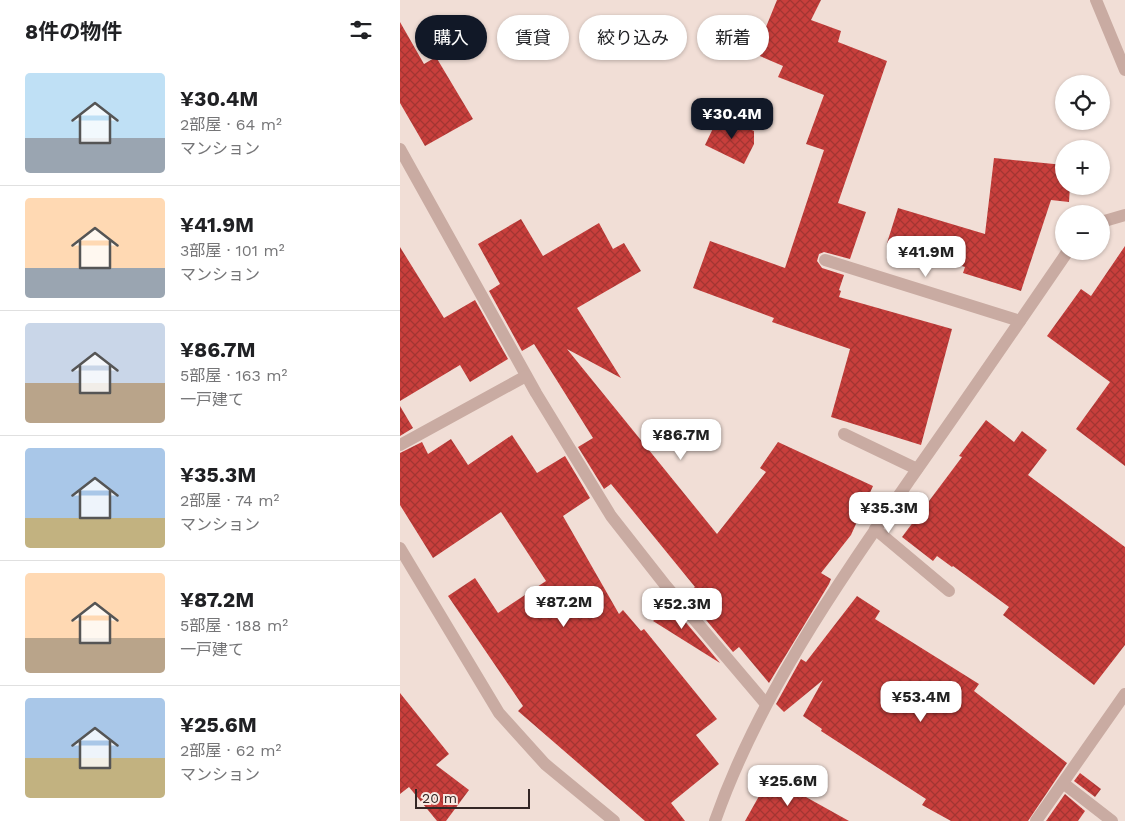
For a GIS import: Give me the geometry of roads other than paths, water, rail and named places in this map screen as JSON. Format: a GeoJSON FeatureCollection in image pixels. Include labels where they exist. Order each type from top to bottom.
{"type":"FeatureCollection","features":[{"type":"Feature","properties":{"kind":"street"},"geometry":{"type":"LineString","coordinates":[[1096,0],[1125,70]]}},
{"type":"Feature","properties":{"kind":"street"},"geometry":{"type":"LineString","coordinates":[[400,149],[526,376],[611,516],[666,586],[766,704]]}},
{"type":"Feature","properties":{"kind":"street"},"geometry":{"type":"LineString","coordinates":[[1110,219],[1125,215]]}},
{"type":"Feature","properties":{"kind":"street"},"geometry":{"type":"LineString","coordinates":[[825,260],[1020,321]]}},
{"type":"Feature","properties":{"kind":"street"},"geometry":{"type":"LineString","coordinates":[[715,821],[732,772],[766,704],[836,587],[1062,260]]}},
{"type":"Feature","properties":{"kind":"street"},"geometry":{"type":"LineString","coordinates":[[400,445],[526,376]]}},
{"type":"Feature","properties":{"kind":"street"},"geometry":{"type":"LineString","coordinates":[[844,434],[917,469]]}},
{"type":"Feature","properties":{"kind":"street"},"geometry":{"type":"LineString","coordinates":[[875,529],[949,591]]}},
{"type":"Feature","properties":{"kind":"street"},"geometry":{"type":"LineString","coordinates":[[400,548],[499,713],[546,764],[614,821]]}},
{"type":"Feature","properties":{"kind":"street"},"geometry":{"type":"LineString","coordinates":[[1036,821],[1125,694]]}},
{"type":"Feature","properties":{"kind":"street"},"geometry":{"type":"LineString","coordinates":[[1063,782],[1112,821]]}}]}
